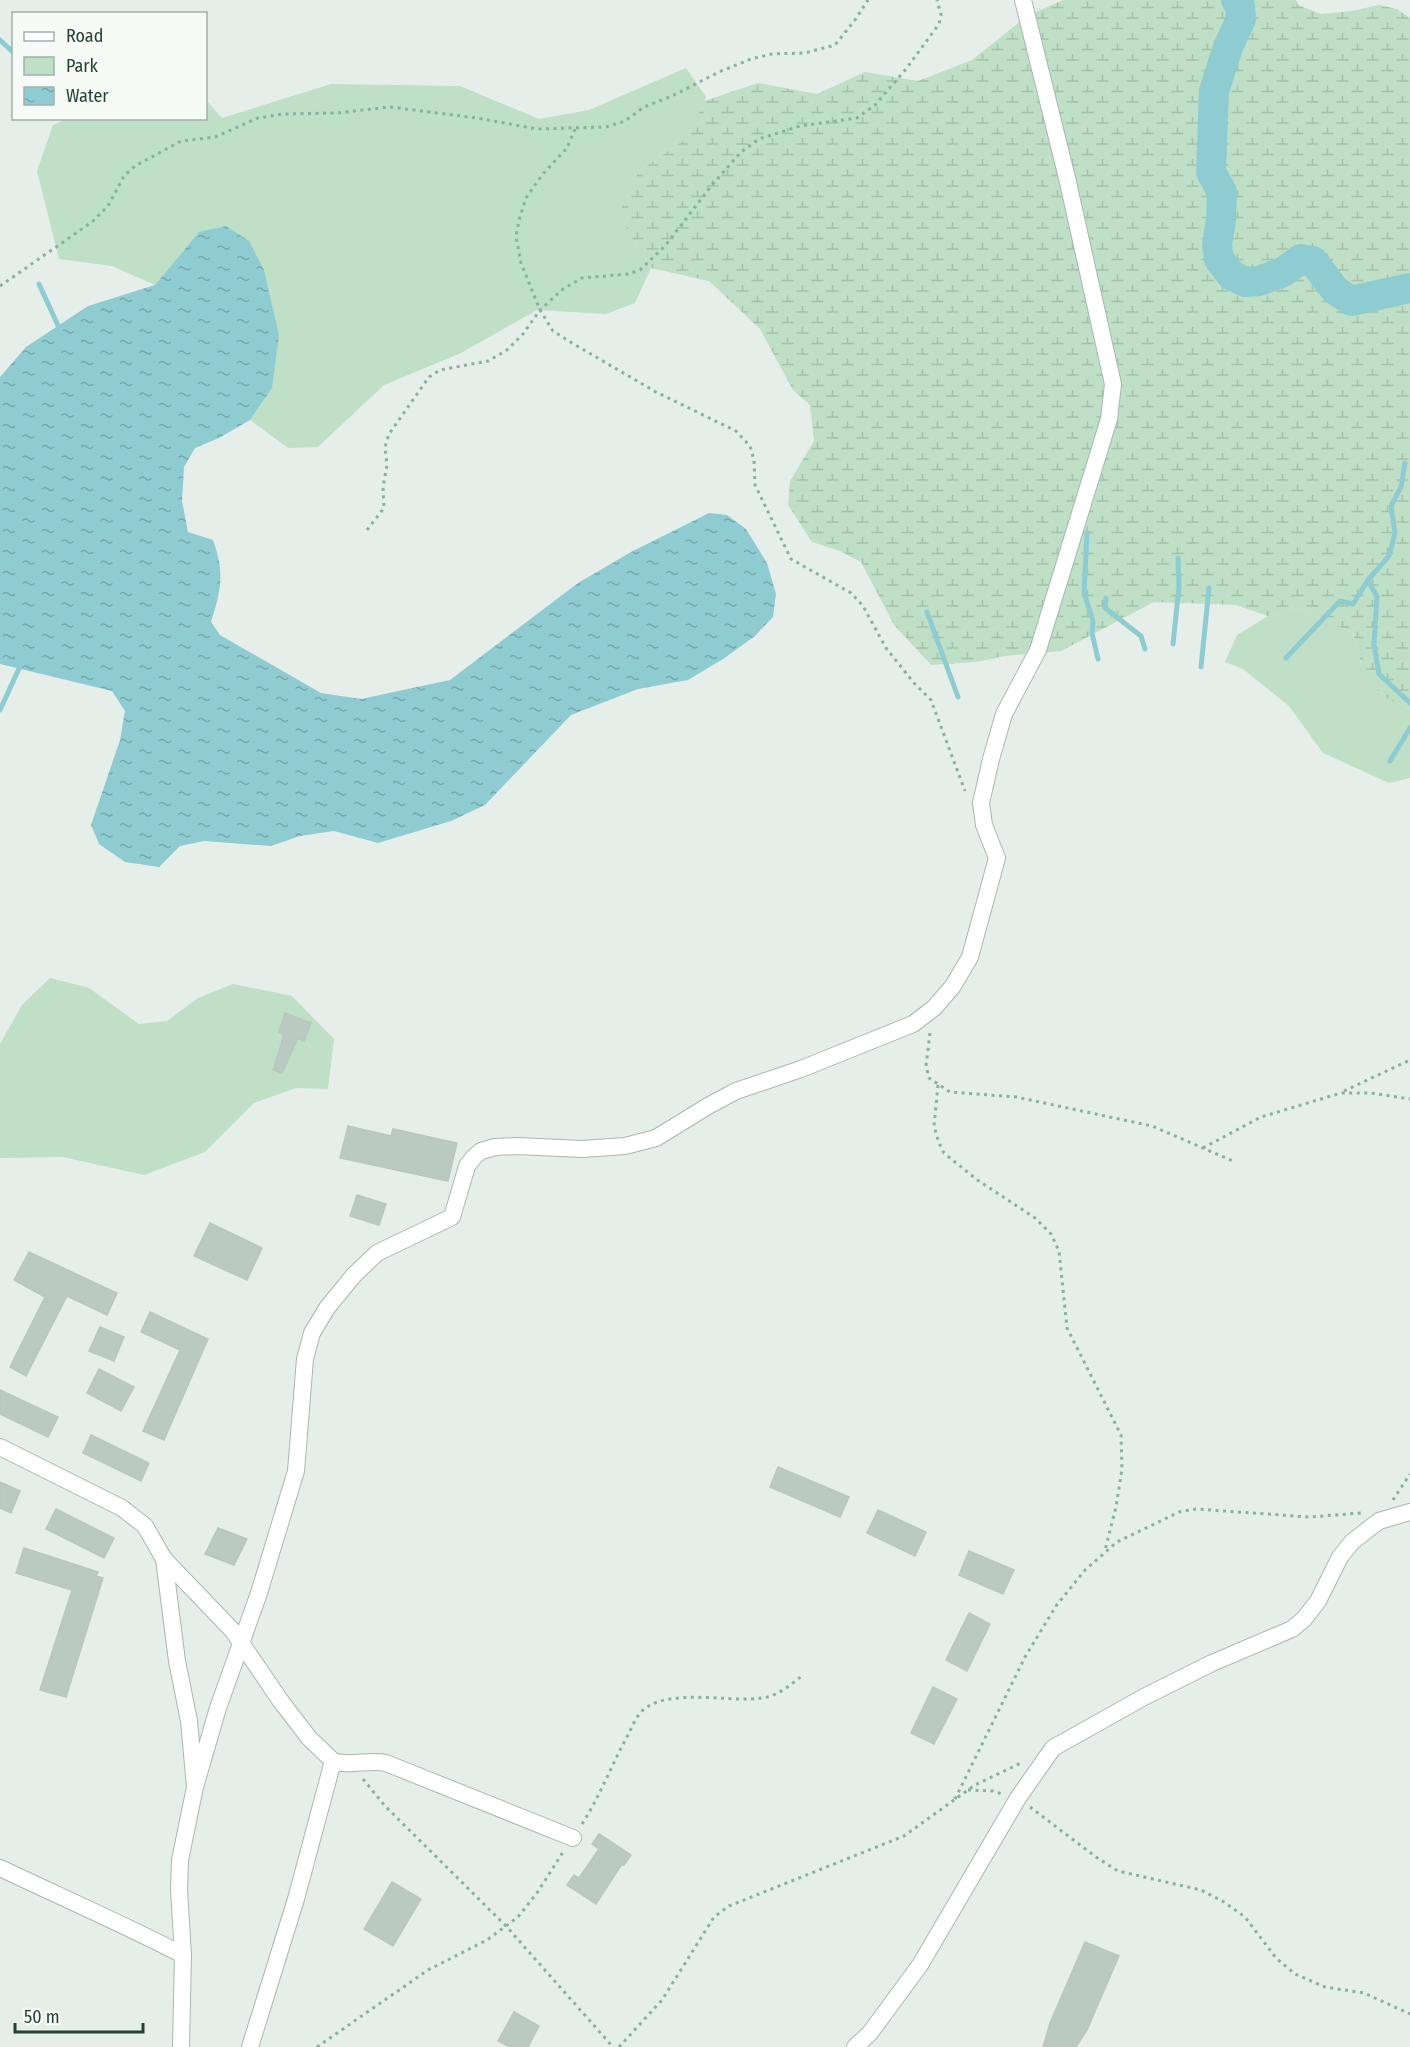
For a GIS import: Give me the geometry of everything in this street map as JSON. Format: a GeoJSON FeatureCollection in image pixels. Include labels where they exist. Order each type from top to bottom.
{"type":"FeatureCollection","features":[{"type":"Feature","properties":{"kind":"street"},"geometry":{"type":"LineString","coordinates":[[181,2047],[183,1955],[179,1890],[180,1860],[195,1787],[218,1708],[259,1593],[296,1471],[305,1359],[312,1334],[327,1308],[354,1275],[377,1253],[452,1217],[467,1166],[481,1151],[495,1147],[517,1146],[582,1149],[625,1146],[656,1138],[736,1091],[801,1069],[913,1024],[934,1008],[953,986],[970,957],[997,858],[984,825],[981,803],[991,759],[1004,714],[1038,650],[1109,419],[1113,384],[1067,178],[1023,0]]}},
{"type":"Feature","properties":{"kind":"street"},"geometry":{"type":"LineString","coordinates":[[0,1447],[122,1508],[145,1526],[164,1558],[241,1640],[280,1700],[309,1738],[333,1761],[350,1764],[376,1760],[386,1763],[573,1838]]}},
{"type":"Feature","properties":{"kind":"street"},"geometry":{"type":"LineString","coordinates":[[855,2047],[870,2033],[920,1965],[1018,1798],[1053,1748],[1144,1697],[1212,1663],[1292,1629],[1304,1619],[1318,1601],[1340,1557],[1352,1542],[1379,1521],[1410,1512]]}},
{"type":"Feature","properties":{"kind":"street"},"geometry":{"type":"LineString","coordinates":[[164,1558],[177,1661],[189,1721],[195,1787]]}},
{"type":"Feature","properties":{"kind":"street"},"geometry":{"type":"LineString","coordinates":[[250,2047],[296,1899],[333,1761]]}},
{"type":"Feature","properties":{"kind":"street"},"geometry":{"type":"LineString","coordinates":[[0,1868],[183,1955]]}},
{"type":"Feature","properties":{"kind":"path"},"geometry":{"type":"LineString","coordinates":[[0,286],[92,222],[108,206],[124,176],[135,166],[181,141],[215,137],[258,118],[283,114],[337,113],[390,107],[477,118],[537,129],[606,127],[625,121],[644,106],[672,96],[751,59],[772,54],[805,52],[835,45],[868,0]]}},
{"type":"Feature","properties":{"kind":"path"},"geometry":{"type":"LineString","coordinates":[[367,530],[384,508],[383,487],[387,465],[385,447],[389,434],[429,377],[440,370],[488,361],[507,350],[523,334],[540,310],[563,289],[582,278],[628,274],[640,270],[665,246],[741,152],[759,139],[800,126],[857,118],[875,105],[906,69],[939,24],[941,15],[937,0]]}},
{"type":"Feature","properties":{"kind":"path"},"geometry":{"type":"LineString","coordinates":[[575,129],[567,148],[542,175],[526,198],[519,220],[516,236],[521,263],[540,310],[553,331],[572,344],[656,392],[736,432],[750,446],[754,460],[755,484],[791,559],[851,593],[863,606],[886,648],[931,700],[966,793]]}},
{"type":"Feature","properties":{"kind":"path"},"geometry":{"type":"LineString","coordinates":[[933,1025],[926,1065],[929,1078],[950,1092],[1016,1097],[1152,1126],[1233,1161]]}},
{"type":"Feature","properties":{"kind":"path"},"geometry":{"type":"LineString","coordinates":[[1203,1148],[1261,1117],[1341,1093],[1410,1060]]}},
{"type":"Feature","properties":{"kind":"path"},"geometry":{"type":"LineString","coordinates":[[938,1085],[934,1126],[945,1153],[976,1179],[1035,1218],[1051,1234],[1059,1251],[1067,1328],[1121,1435],[1122,1469],[1112,1525],[1104,1553]]}},
{"type":"Feature","properties":{"kind":"path"},"geometry":{"type":"LineString","coordinates":[[1341,1093],[1371,1093],[1410,1099]]}},
{"type":"Feature","properties":{"kind":"path"},"geometry":{"type":"LineString","coordinates":[[1379,1521],[1410,1474]]}},
{"type":"Feature","properties":{"kind":"path"},"geometry":{"type":"LineString","coordinates":[[955,1800],[1025,1657],[1050,1616],[1085,1570],[1117,1542],[1179,1512],[1197,1509],[1309,1517],[1361,1513]]}},
{"type":"Feature","properties":{"kind":"path"},"geometry":{"type":"LineString","coordinates":[[619,2047],[662,2000],[714,1917],[729,1906],[904,1836],[968,1790],[1024,1761]]}},
{"type":"Feature","properties":{"kind":"path"},"geometry":{"type":"LineString","coordinates":[[350,1764],[385,1806],[506,1926],[613,2047]]}},
{"type":"Feature","properties":{"kind":"path"},"geometry":{"type":"LineString","coordinates":[[968,1790],[993,1791],[1018,1798],[1096,1857],[1118,1870],[1202,1890],[1245,1917],[1276,1958],[1295,1974],[1325,1987],[1364,1993],[1410,2014]]}},
{"type":"Feature","properties":{"kind":"green space"},"geometry":{"type":"Polygon","coordinates":[[[1063,0],[1296,0],[1298,5],[1321,14],[1379,5],[1397,9],[1410,18],[1410,708],[1383,697],[1363,671],[1353,633],[1297,608],[1268,616],[1236,605],[1154,602],[1061,651],[1005,656],[976,662],[931,665],[894,625],[861,562],[840,551],[812,542],[788,505],[790,481],[814,441],[810,405],[793,390],[760,329],[709,281],[651,268],[627,230],[621,209],[639,171],[687,138],[704,101],[758,83],[817,94],[865,72],[918,81],[972,60],[1027,16],[1063,0]]]}},
{"type":"Feature","properties":{"kind":"green space"},"geometry":{"type":"Polygon","coordinates":[[[686,68],[706,97],[687,138],[639,171],[627,230],[651,268],[635,303],[606,314],[537,310],[461,353],[384,385],[318,447],[288,448],[250,420],[272,388],[199,232],[155,285],[112,266],[59,259],[37,171],[53,125],[65,120],[207,120],[207,101],[222,118],[331,84],[460,86],[539,119],[589,110],[686,68]]]}},
{"type":"Feature","properties":{"kind":"green space"},"geometry":{"type":"Polygon","coordinates":[[[1297,608],[1353,633],[1363,671],[1383,697],[1410,708],[1410,778],[1389,783],[1323,753],[1289,706],[1243,669],[1225,662],[1237,635],[1268,616],[1297,608]]]}},
{"type":"Feature","properties":{"kind":"green space"},"geometry":{"type":"Polygon","coordinates":[[[50,978],[89,988],[139,1024],[167,1021],[198,998],[233,984],[292,996],[334,1039],[328,1089],[296,1088],[254,1103],[205,1152],[144,1175],[63,1157],[0,1158],[0,1044],[22,1005],[50,978]]]}},
{"type":"Feature","properties":{"kind":"water"},"geometry":{"type":"Polygon","coordinates":[[[226,226],[249,241],[264,270],[279,335],[272,388],[250,420],[219,438],[195,448],[184,467],[182,501],[188,532],[213,540],[217,552],[220,581],[211,622],[220,635],[321,693],[361,699],[450,680],[578,583],[631,552],[709,513],[727,515],[746,529],[767,563],[776,594],[773,617],[755,636],[688,680],[638,689],[571,715],[485,805],[451,821],[378,843],[334,831],[300,836],[271,846],[204,841],[180,846],[159,867],[125,862],[99,844],[91,825],[120,740],[125,711],[112,691],[0,664],[0,377],[26,347],[88,306],[155,285],[199,232],[226,226]]]}},
{"type":"Feature","properties":{"kind":"building"},"geometry":{"type":"Polygon","coordinates":[[[285,1013],[311,1023],[304,1041],[298,1038],[282,1073],[273,1070],[284,1035],[279,1032],[285,1013]]]}},
{"type":"Feature","properties":{"kind":"building"},"geometry":{"type":"Polygon","coordinates":[[[348,1126],[391,1136],[393,1129],[457,1143],[448,1181],[340,1158],[348,1126]]]}},
{"type":"Feature","properties":{"kind":"building"},"geometry":{"type":"Polygon","coordinates":[[[357,1195],[386,1204],[379,1225],[350,1216],[357,1195]]]}},
{"type":"Feature","properties":{"kind":"building"},"geometry":{"type":"Polygon","coordinates":[[[210,1223],[262,1248],[247,1280],[194,1256],[210,1223]]]}},
{"type":"Feature","properties":{"kind":"building"},"geometry":{"type":"Polygon","coordinates":[[[29,1252],[117,1293],[107,1315],[67,1296],[26,1376],[10,1367],[45,1297],[14,1280],[29,1252]]]}},
{"type":"Feature","properties":{"kind":"building"},"geometry":{"type":"Polygon","coordinates":[[[150,1312],[208,1339],[164,1440],[143,1431],[180,1350],[141,1332],[150,1312]]]}},
{"type":"Feature","properties":{"kind":"building"},"geometry":{"type":"Polygon","coordinates":[[[100,1327],[124,1337],[114,1361],[89,1351],[100,1327]]]}},
{"type":"Feature","properties":{"kind":"building"},"geometry":{"type":"Polygon","coordinates":[[[99,1369],[134,1387],[121,1411],[87,1393],[99,1369]]]}},
{"type":"Feature","properties":{"kind":"building"},"geometry":{"type":"Polygon","coordinates":[[[0,1390],[58,1417],[48,1437],[0,1414],[0,1390]]]}},
{"type":"Feature","properties":{"kind":"building"},"geometry":{"type":"Polygon","coordinates":[[[91,1435],[149,1463],[141,1481],[83,1453],[91,1435]]]}},
{"type":"Feature","properties":{"kind":"building"},"geometry":{"type":"Polygon","coordinates":[[[778,1467],[849,1497],[840,1517],[770,1487],[778,1467]]]}},
{"type":"Feature","properties":{"kind":"building"},"geometry":{"type":"Polygon","coordinates":[[[0,1482],[20,1491],[11,1513],[0,1508],[0,1482]]]}},
{"type":"Feature","properties":{"kind":"building"},"geometry":{"type":"Polygon","coordinates":[[[56,1509],[114,1538],[104,1558],[46,1529],[56,1509]]]}},
{"type":"Feature","properties":{"kind":"building"},"geometry":{"type":"Polygon","coordinates":[[[878,1510],[926,1532],[915,1556],[867,1533],[878,1510]]]}},
{"type":"Feature","properties":{"kind":"building"},"geometry":{"type":"Polygon","coordinates":[[[218,1528],[247,1539],[234,1565],[205,1554],[218,1528]]]}},
{"type":"Feature","properties":{"kind":"building"},"geometry":{"type":"Polygon","coordinates":[[[24,1548],[98,1572],[96,1576],[103,1578],[66,1697],[40,1690],[72,1590],[16,1573],[24,1548]]]}},
{"type":"Feature","properties":{"kind":"building"},"geometry":{"type":"Polygon","coordinates":[[[969,1551],[1014,1570],[1003,1594],[959,1575],[969,1551]]]}},
{"type":"Feature","properties":{"kind":"building"},"geometry":{"type":"Polygon","coordinates":[[[969,1613],[990,1624],[967,1671],[946,1660],[969,1613]]]}},
{"type":"Feature","properties":{"kind":"building"},"geometry":{"type":"Polygon","coordinates":[[[933,1687],[957,1699],[934,1744],[911,1733],[933,1687]]]}},
{"type":"Feature","properties":{"kind":"building"},"geometry":{"type":"Polygon","coordinates":[[[599,1834],[631,1855],[624,1865],[622,1864],[596,1904],[567,1885],[574,1875],[579,1878],[599,1849],[592,1844],[599,1834]]]}},
{"type":"Feature","properties":{"kind":"building"},"geometry":{"type":"Polygon","coordinates":[[[392,1882],[421,1899],[393,1946],[364,1929],[392,1882]]]}},
{"type":"Feature","properties":{"kind":"building"},"geometry":{"type":"Polygon","coordinates":[[[1085,1942],[1119,1956],[1087,2030],[1076,2047],[1043,2047],[1050,2023],[1085,1942]]]}},
{"type":"Feature","properties":{"kind":"building"},"geometry":{"type":"Polygon","coordinates":[[[514,2012],[539,2026],[528,2047],[510,2047],[498,2041],[514,2012]]]}},
{"type":"Feature","properties":{"kind":"waterway"},"geometry":{"type":"LineString","coordinates":[[1236,0],[1240,6],[1241,19],[1228,47],[1214,91],[1211,172],[1222,192],[1217,245],[1219,259],[1231,275],[1245,282],[1259,281],[1283,272],[1301,259],[1313,261],[1335,290],[1351,301],[1410,288]]}},
{"type":"Feature","properties":{"kind":"waterway"},"geometry":{"type":"LineString","coordinates":[[0,40],[12,51]]}},
{"type":"Feature","properties":{"kind":"waterway"},"geometry":{"type":"LineString","coordinates":[[39,284],[61,332]]}},
{"type":"Feature","properties":{"kind":"waterway"},"geometry":{"type":"LineString","coordinates":[[1405,463],[1401,487],[1391,506],[1395,533],[1389,556],[1368,580],[1377,597],[1374,644],[1379,674],[1410,703]]}},
{"type":"Feature","properties":{"kind":"waterway"},"geometry":{"type":"LineString","coordinates":[[1087,533],[1084,593],[1093,621],[1092,633],[1098,659]]}},
{"type":"Feature","properties":{"kind":"waterway"},"geometry":{"type":"LineString","coordinates":[[1173,644],[1179,587],[1178,558]]}},
{"type":"Feature","properties":{"kind":"waterway"},"geometry":{"type":"LineString","coordinates":[[1286,658],[1340,601],[1353,604],[1368,580]]}},
{"type":"Feature","properties":{"kind":"waterway"},"geometry":{"type":"LineString","coordinates":[[1201,667],[1209,588]]}},
{"type":"Feature","properties":{"kind":"waterway"},"geometry":{"type":"LineString","coordinates":[[1106,598],[1105,608],[1141,636],[1145,649]]}},
{"type":"Feature","properties":{"kind":"waterway"},"geometry":{"type":"LineString","coordinates":[[927,612],[958,697]]}},
{"type":"Feature","properties":{"kind":"waterway"},"geometry":{"type":"LineString","coordinates":[[0,710],[22,662]]}},
{"type":"Feature","properties":{"kind":"waterway"},"geometry":{"type":"LineString","coordinates":[[1390,761],[1410,728]]}}]}
